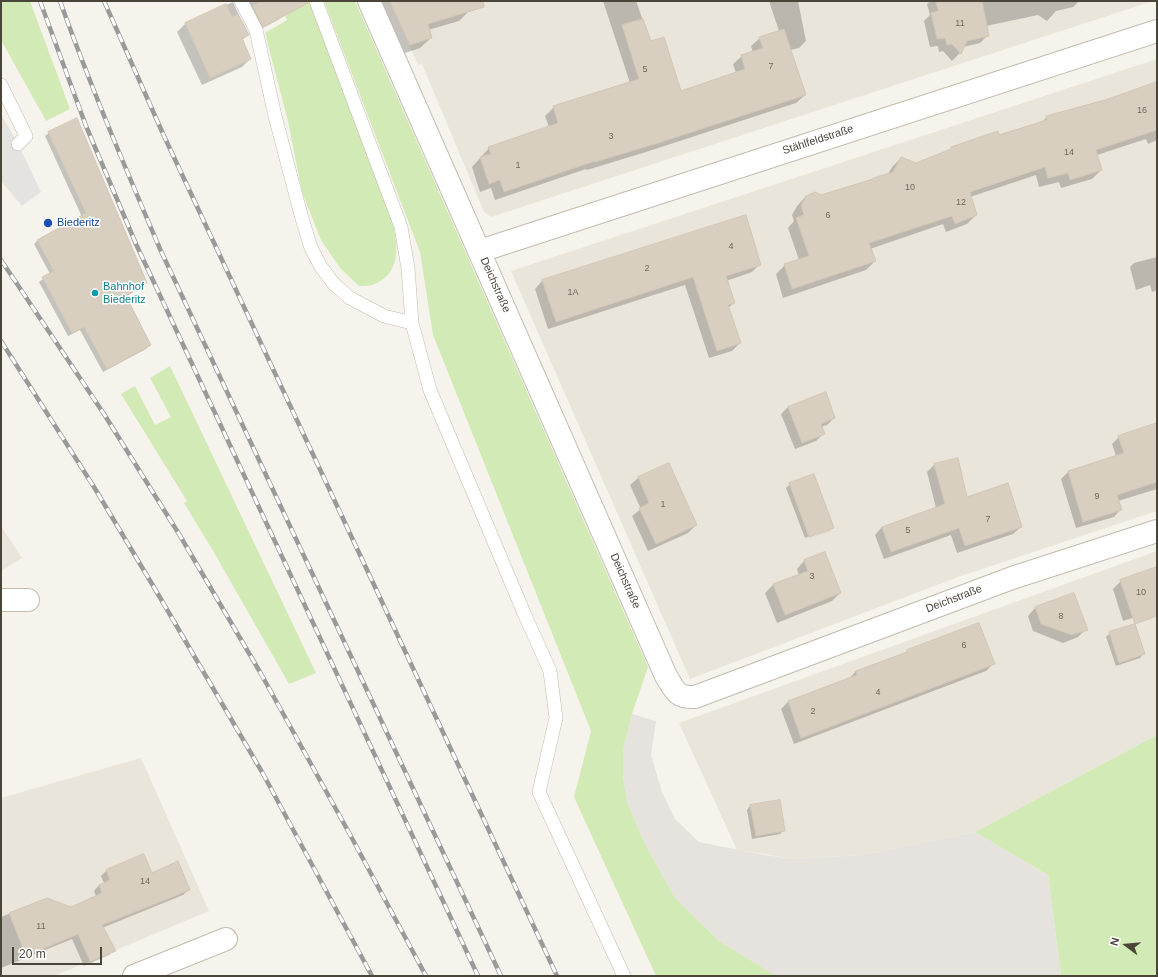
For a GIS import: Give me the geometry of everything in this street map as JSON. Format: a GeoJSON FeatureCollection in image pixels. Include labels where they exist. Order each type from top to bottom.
{"type":"FeatureCollection","features":[{"type":"Feature","properties":{"kind":"street","name":"Deichstraße"},"geometry":{"type":"LineString","coordinates":[[369,1],[480,250],[666,676],[677,694],[685,698],[694,697],[1012,578],[1157,531]]}},
{"type":"Feature","properties":{"kind":"street","name":"Stählfeldstraße"},"geometry":{"type":"LineString","coordinates":[[480,250],[1157,31]]}},
{"type":"Feature","properties":{"kind":"street"},"geometry":{"type":"LineString","coordinates":[[1,600],[28,600]]}},
{"type":"Feature","properties":{"kind":"street"},"geometry":{"type":"LineString","coordinates":[[134,976],[226,939]]}},
{"type":"Feature","properties":{"kind":"lane"},"geometry":{"type":"LineString","coordinates":[[241,1],[256,30],[275,116],[300,215],[312,248],[321,266],[334,284],[350,298],[384,316],[412,323]]}},
{"type":"Feature","properties":{"kind":"lane"},"geometry":{"type":"LineString","coordinates":[[316,1],[400,227],[408,268],[412,323],[430,390],[550,671],[556,718],[539,792],[624,976]]}},
{"type":"Feature","properties":{"kind":"lane"},"geometry":{"type":"LineString","coordinates":[[1,85],[26,136],[18,144]]}},
{"type":"Feature","properties":{"kind":"shaded area"},"geometry":{"type":"Polygon","coordinates":[[[390,1],[1153,1],[491,217],[484,212],[422,64],[418,65],[390,1]]]}},
{"type":"Feature","properties":{"kind":"shaded area"},"geometry":{"type":"Polygon","coordinates":[[[1157,59],[1157,511],[958,577],[690,679],[511,271],[1157,59]]]}},
{"type":"Feature","properties":{"kind":"shaded area"},"geometry":{"type":"Polygon","coordinates":[[[1,114],[18,144],[41,192],[22,206],[1,181],[1,114]]]}},
{"type":"Feature","properties":{"kind":"shaded area"},"geometry":{"type":"Polygon","coordinates":[[[1,526],[22,558],[1,571],[1,526]]]}},
{"type":"Feature","properties":{"kind":"shaded area"},"geometry":{"type":"Polygon","coordinates":[[[1157,551],[1157,735],[975,832],[862,855],[796,859],[737,850],[679,723],[1157,551]]]}},
{"type":"Feature","properties":{"kind":"shaded area"},"geometry":{"type":"Polygon","coordinates":[[[632,714],[656,721],[651,755],[662,792],[675,819],[699,842],[764,855],[796,859],[862,855],[975,832],[1048,875],[1061,975],[776,976],[757,965],[719,941],[675,898],[644,842],[627,802],[623,776],[623,750],[632,714]]]}},
{"type":"Feature","properties":{"kind":"shaded area"},"geometry":{"type":"Polygon","coordinates":[[[141,758],[209,911],[54,976],[1,976],[1,798],[141,758]]]}},
{"type":"Feature","properties":{"kind":"green space"},"geometry":{"type":"Polygon","coordinates":[[[1,1],[30,1],[70,109],[46,121],[1,40],[1,1]]]}},
{"type":"Feature","properties":{"kind":"green space"},"geometry":{"type":"Polygon","coordinates":[[[277,1],[309,1],[388,207],[396,243],[396,255],[393,266],[387,276],[373,285],[359,286],[340,268],[321,240],[302,192],[288,121],[265,33],[287,20],[277,1]]]}},
{"type":"Feature","properties":{"kind":"green space"},"geometry":{"type":"Polygon","coordinates":[[[324,1],[355,1],[648,667],[632,714],[623,750],[623,776],[627,802],[644,842],[675,898],[719,941],[776,976],[656,976],[574,797],[591,731],[433,335],[420,252],[324,1]]]}},
{"type":"Feature","properties":{"kind":"green space"},"geometry":{"type":"Polygon","coordinates":[[[170,366],[316,673],[289,684],[184,503],[187,501],[121,394],[135,386],[155,425],[171,417],[150,378],[170,366]]]}},
{"type":"Feature","properties":{"kind":"green space"},"geometry":{"type":"Polygon","coordinates":[[[1157,735],[1157,976],[1042,976],[1061,975],[1048,875],[975,832],[1157,735]]]}},
{"type":"Feature","properties":{"kind":"building"},"geometry":{"type":"Polygon","coordinates":[[[263,1],[308,1],[308,3],[263,27],[253,6],[263,1]]]}},
{"type":"Feature","properties":{"kind":"building"},"geometry":{"type":"Polygon","coordinates":[[[390,1],[483,1],[484,7],[428,24],[432,38],[410,45],[390,1]]]}},
{"type":"Feature","properties":{"kind":"building"},"geometry":{"type":"Polygon","coordinates":[[[936,1],[982,1],[989,36],[967,41],[961,54],[952,44],[947,45],[945,38],[937,39],[931,13],[938,11],[936,1]]]}},
{"type":"Feature","properties":{"kind":"building"},"geometry":{"type":"Polygon","coordinates":[[[226,4],[232,17],[238,14],[249,35],[242,38],[251,59],[210,78],[185,23],[226,4]]]}},
{"type":"Feature","properties":{"kind":"building"},"geometry":{"type":"Polygon","coordinates":[[[643,19],[651,41],[664,37],[681,91],[745,69],[741,55],[763,48],[759,37],[784,29],[806,95],[655,144],[595,161],[504,192],[500,180],[489,184],[480,157],[491,154],[488,147],[558,123],[553,106],[639,79],[622,25],[643,19]]]}},
{"type":"Feature","properties":{"kind":"building"},"geometry":{"type":"Polygon","coordinates":[[[1157,82],[1157,130],[1096,150],[1102,170],[1070,180],[1068,173],[1048,178],[1045,167],[970,192],[977,215],[955,224],[952,216],[869,243],[876,261],[792,289],[784,264],[809,256],[796,218],[804,215],[801,206],[806,196],[815,192],[821,195],[893,172],[901,157],[916,163],[951,149],[951,147],[998,131],[999,135],[1047,120],[1046,116],[1105,100],[1157,82]]]}},
{"type":"Feature","properties":{"kind":"building"},"geometry":{"type":"Polygon","coordinates":[[[77,118],[147,283],[126,296],[151,345],[107,369],[84,327],[72,333],[42,277],[54,271],[37,240],[86,213],[48,132],[77,118]]]}},
{"type":"Feature","properties":{"kind":"building"},"geometry":{"type":"Polygon","coordinates":[[[746,215],[761,265],[726,276],[735,303],[728,305],[741,343],[717,351],[693,277],[556,322],[542,280],[746,215]]]}},
{"type":"Feature","properties":{"kind":"building"},"geometry":{"type":"Polygon","coordinates":[[[826,392],[835,418],[821,424],[825,434],[802,443],[788,407],[826,392]]]}},
{"type":"Feature","properties":{"kind":"building"},"geometry":{"type":"Polygon","coordinates":[[[1157,423],[1157,482],[1117,495],[1122,510],[1083,522],[1068,471],[1124,453],[1118,436],[1157,423]]]}},
{"type":"Feature","properties":{"kind":"building"},"geometry":{"type":"Polygon","coordinates":[[[958,458],[967,497],[1008,483],[1022,527],[965,546],[959,528],[891,552],[882,527],[945,504],[934,464],[958,458]]]}},
{"type":"Feature","properties":{"kind":"building"},"geometry":{"type":"Polygon","coordinates":[[[669,463],[697,525],[656,544],[639,508],[649,503],[638,477],[669,463]]]}},
{"type":"Feature","properties":{"kind":"building"},"geometry":{"type":"Polygon","coordinates":[[[814,474],[834,528],[809,537],[789,483],[814,474]]]}},
{"type":"Feature","properties":{"kind":"building"},"geometry":{"type":"Polygon","coordinates":[[[825,552],[841,593],[785,615],[773,584],[808,571],[804,560],[825,552]]]}},
{"type":"Feature","properties":{"kind":"building"},"geometry":{"type":"Polygon","coordinates":[[[1157,567],[1157,616],[1135,624],[1120,580],[1157,567]]]}},
{"type":"Feature","properties":{"kind":"building"},"geometry":{"type":"Polygon","coordinates":[[[1074,593],[1088,630],[1072,635],[1041,624],[1035,607],[1074,593]]]}},
{"type":"Feature","properties":{"kind":"building"},"geometry":{"type":"Polygon","coordinates":[[[979,623],[995,664],[801,738],[788,701],[857,675],[856,671],[907,652],[907,650],[979,623]]]}},
{"type":"Feature","properties":{"kind":"building"},"geometry":{"type":"Polygon","coordinates":[[[1135,624],[1145,654],[1119,663],[1109,632],[1135,624]]]}},
{"type":"Feature","properties":{"kind":"building"},"geometry":{"type":"Polygon","coordinates":[[[780,800],[785,831],[756,836],[750,805],[780,800]]]}},
{"type":"Feature","properties":{"kind":"building"},"geometry":{"type":"Polygon","coordinates":[[[144,854],[152,873],[178,861],[190,890],[102,925],[116,951],[90,961],[78,934],[26,956],[9,913],[47,898],[71,907],[102,893],[99,885],[110,880],[106,870],[144,854]]]}},
{"type":"Feature","properties":{"kind":"railway"},"geometry":{"type":"LineString","coordinates":[[40,1],[86,126],[136,244],[478,976]]}},
{"type":"Feature","properties":{"kind":"railway"},"geometry":{"type":"LineString","coordinates":[[60,1],[96,95],[160,249],[501,976]]}},
{"type":"Feature","properties":{"kind":"railway"},"geometry":{"type":"LineString","coordinates":[[104,1],[164,136],[557,976]]}},
{"type":"Feature","properties":{"kind":"railway"},"geometry":{"type":"LineString","coordinates":[[1,260],[104,414],[179,534],[260,672],[426,976]]}},
{"type":"Feature","properties":{"kind":"railway"},"geometry":{"type":"LineString","coordinates":[[1,341],[94,487],[262,772],[372,976]]}},
{"type":"Feature","properties":{"kind":"place","name":"Biederitz"},"geometry":{"type":"Point","coordinates":[48,223]}},
{"type":"Feature","properties":{"kind":"place","name":"Bahnhof Biederitz"},"geometry":{"type":"Point","coordinates":[95,293]}}]}
